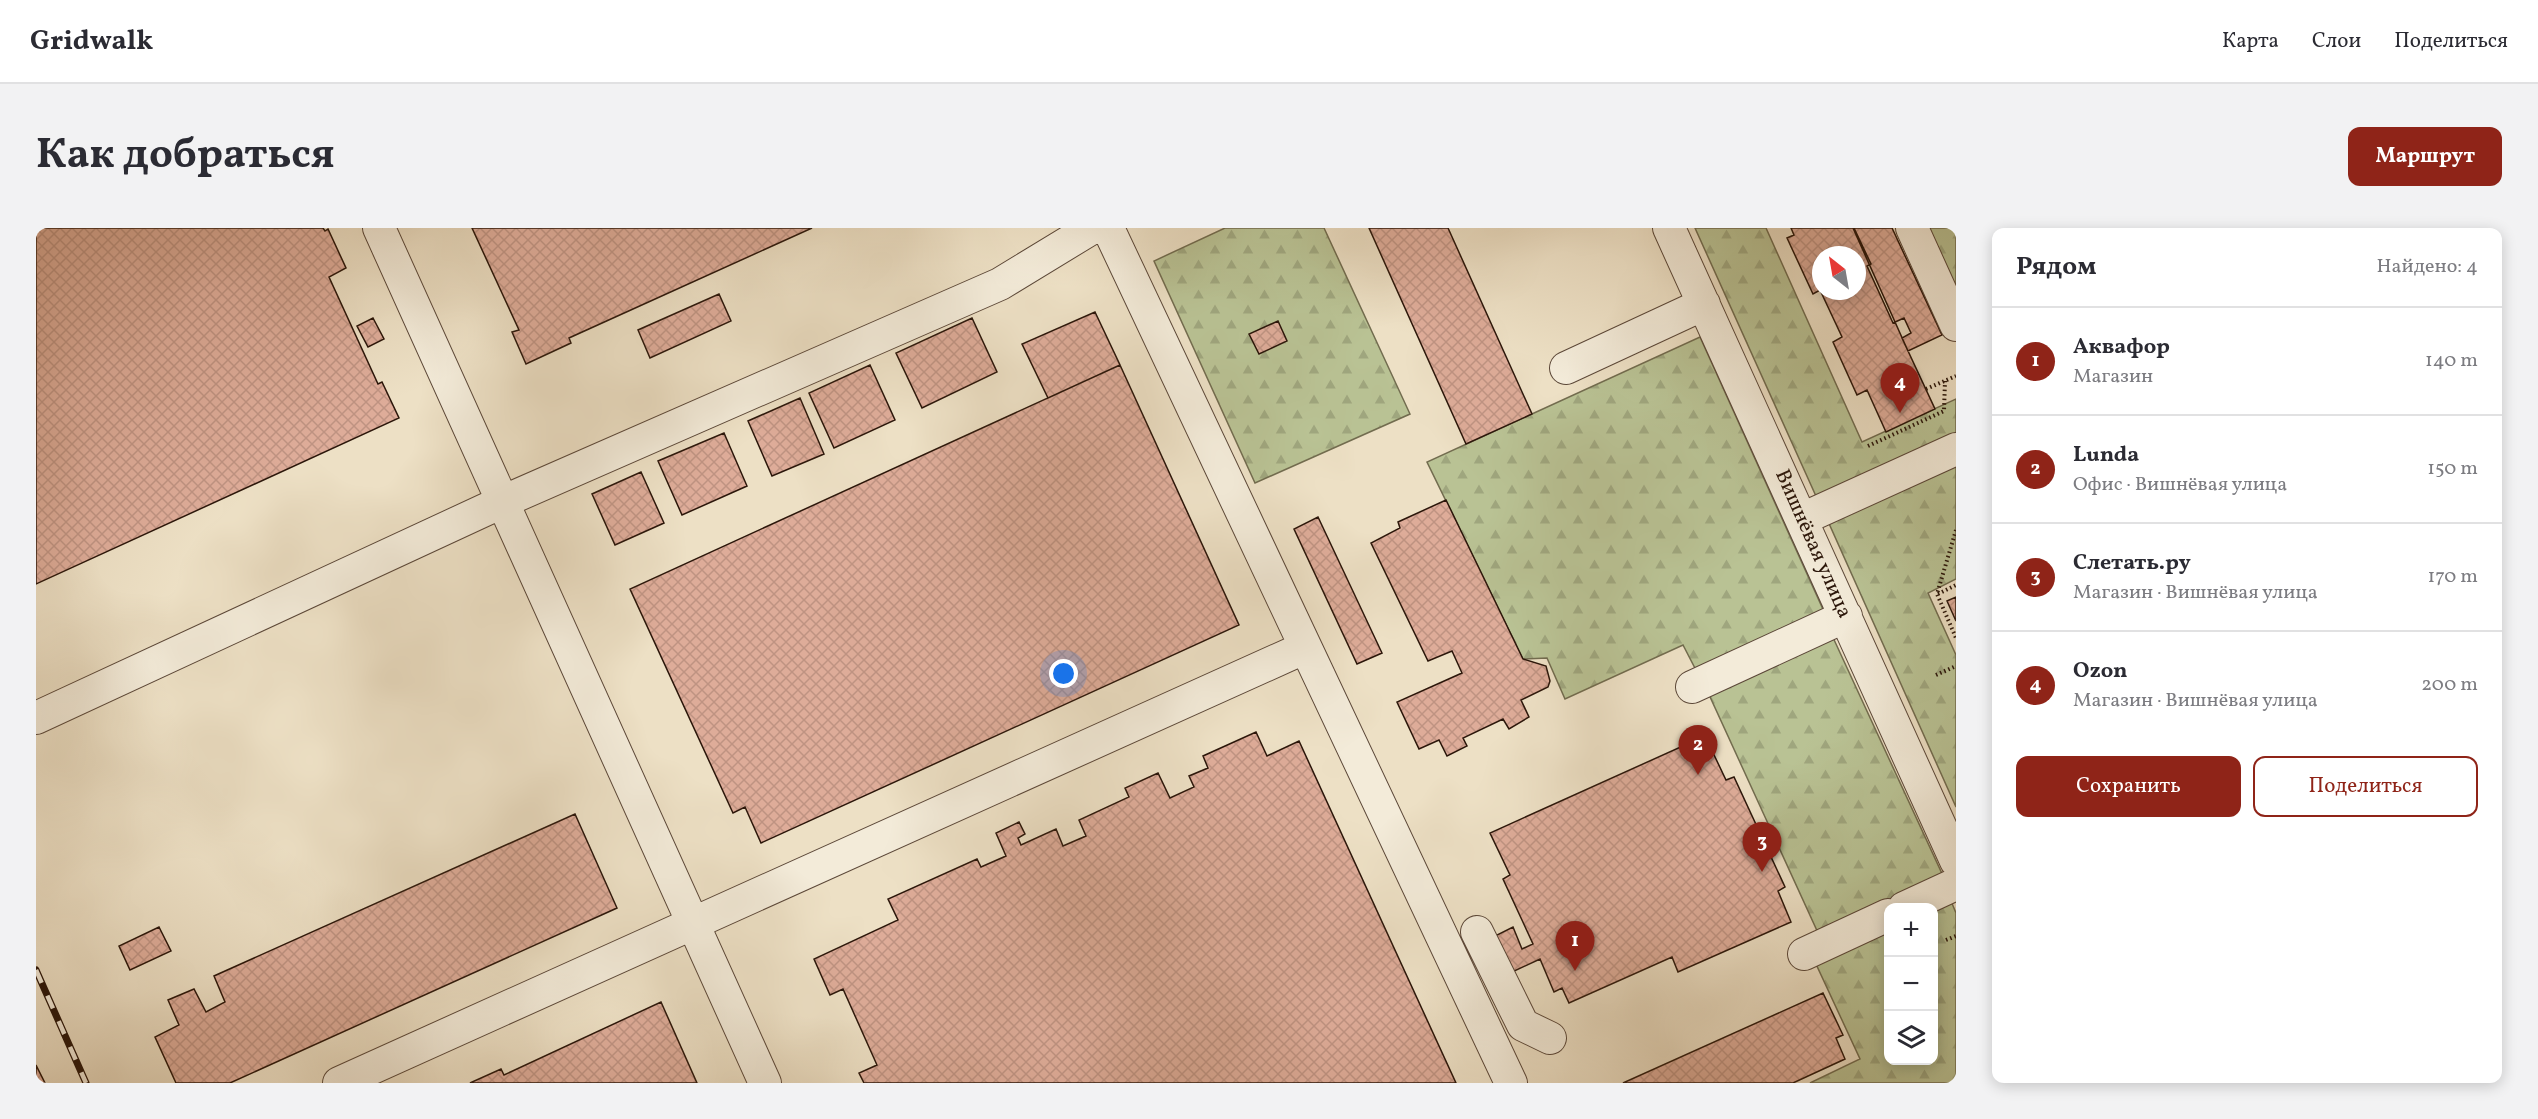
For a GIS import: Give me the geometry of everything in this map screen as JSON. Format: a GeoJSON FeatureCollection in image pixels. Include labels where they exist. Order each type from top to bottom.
{"type":"FeatureCollection","features":[{"type":"Feature","properties":{"kind":"street"},"geometry":{"type":"LineString","coordinates":[[379,228],[765,1083]]}},
{"type":"Feature","properties":{"kind":"street"},"geometry":{"type":"LineString","coordinates":[[36,718],[502,502],[1000,284],[1092,228]]}},
{"type":"Feature","properties":{"kind":"street"},"geometry":{"type":"LineString","coordinates":[[1108,228],[1510,1083]]}},
{"type":"Feature","properties":{"kind":"street","name":"Вишнёвая улица"},"geometry":{"type":"LineString","coordinates":[[1669,228],[1956,861]]}},
{"type":"Feature","properties":{"kind":"street"},"geometry":{"type":"LineString","coordinates":[[1912,228],[1956,325]]}},
{"type":"Feature","properties":{"kind":"street"},"geometry":{"type":"LineString","coordinates":[[1566,368],[1704,304]]}},
{"type":"Feature","properties":{"kind":"street"},"geometry":{"type":"LineString","coordinates":[[1802,519],[1956,449]]}},
{"type":"Feature","properties":{"kind":"street"},"geometry":{"type":"LineString","coordinates":[[1692,687],[1846,616]]}},
{"type":"Feature","properties":{"kind":"street"},"geometry":{"type":"LineString","coordinates":[[339,1083],[387,1073],[693,922],[1304,648]]}},
{"type":"Feature","properties":{"kind":"street"},"geometry":{"type":"LineString","coordinates":[[1915,903],[1956,884]]}},
{"type":"Feature","properties":{"kind":"street"},"geometry":{"type":"LineString","coordinates":[[1803,954],[1884,917]]}},
{"type":"Feature","properties":{"kind":"street"},"geometry":{"type":"LineString","coordinates":[[1477,932],[1523,1025],[1550,1038]]}},
{"type":"Feature","properties":{"kind":"path"},"geometry":{"type":"LineString","coordinates":[[1926,389],[1956,375]]}},
{"type":"Feature","properties":{"kind":"path"},"geometry":{"type":"LineString","coordinates":[[1868,446],[1944,411],[1945,381]]}},
{"type":"Feature","properties":{"kind":"path"},"geometry":{"type":"LineString","coordinates":[[1956,530],[1937,594],[1956,638]]}},
{"type":"Feature","properties":{"kind":"path"},"geometry":{"type":"LineString","coordinates":[[1937,594],[1956,585]]}},
{"type":"Feature","properties":{"kind":"path"},"geometry":{"type":"LineString","coordinates":[[1936,675],[1956,666]]}},
{"type":"Feature","properties":{"kind":"path"},"geometry":{"type":"LineString","coordinates":[[1946,940],[1956,936]]}},
{"type":"Feature","properties":{"kind":"green space"},"geometry":{"type":"Polygon","coordinates":[[[1225,228],[1324,228],[1410,414],[1255,483],[1154,261],[1225,228]]]}},
{"type":"Feature","properties":{"kind":"green space"},"geometry":{"type":"Polygon","coordinates":[[[1695,228],[1766,228],[1862,442],[1956,399],[1956,443],[1820,505],[1695,228]]]}},
{"type":"Feature","properties":{"kind":"green space"},"geometry":{"type":"Polygon","coordinates":[[[1919,228],[1956,228],[1956,309],[1919,228]]]}},
{"type":"Feature","properties":{"kind":"green space"},"geometry":{"type":"Polygon","coordinates":[[[1700,337],[1826,616],[1698,674],[1683,645],[1565,699],[1547,658],[1523,659],[1427,462],[1700,337]]]}},
{"type":"Feature","properties":{"kind":"green space"},"geometry":{"type":"Polygon","coordinates":[[[1956,460],[1956,579],[1928,593],[1956,655],[1956,807],[1827,519],[1956,460]]]}},
{"type":"Feature","properties":{"kind":"green space"},"geometry":{"type":"Polygon","coordinates":[[[1830,631],[1944,878],[1889,903],[1884,903],[1884,905],[1819,935],[1706,688],[1830,631]]]}},
{"type":"Feature","properties":{"kind":"green space"},"geometry":{"type":"Polygon","coordinates":[[[1951,901],[1956,913],[1956,1083],[1810,1083],[1860,1059],[1816,964],[1884,932],[1884,1065],[1938,1065],[1938,907],[1951,901]]]}},
{"type":"Feature","properties":{"kind":"building"},"geometry":{"type":"Polygon","coordinates":[[[36,228],[323,228],[325,231],[328,229],[346,268],[329,277],[378,384],[382,382],[399,418],[36,584],[36,228]]]}},
{"type":"Feature","properties":{"kind":"building"},"geometry":{"type":"Polygon","coordinates":[[[472,228],[812,228],[569,338],[571,343],[526,364],[512,332],[519,330],[472,228]]]}},
{"type":"Feature","properties":{"kind":"building"},"geometry":{"type":"Polygon","coordinates":[[[1369,228],[1448,228],[1532,414],[1466,444],[1369,228]]]}},
{"type":"Feature","properties":{"kind":"building"},"geometry":{"type":"Polygon","coordinates":[[[1791,228],[1854,228],[1862,246],[1812,246],[1812,292],[1787,238],[1794,235],[1791,228]]]}},
{"type":"Feature","properties":{"kind":"building"},"geometry":{"type":"Polygon","coordinates":[[[1853,228],[1892,228],[1942,335],[1908,351],[1866,257],[1866,246],[1861,246],[1853,228]]]}},
{"type":"Feature","properties":{"kind":"building"},"geometry":{"type":"Polygon","coordinates":[[[1866,253],[1871,264],[1867,266],[1893,323],[1904,318],[1911,333],[1902,338],[1935,409],[1886,432],[1867,390],[1857,395],[1833,342],[1842,337],[1825,300],[1866,300],[1866,253]]]}},
{"type":"Feature","properties":{"kind":"building"},"geometry":{"type":"Polygon","coordinates":[[[719,294],[731,321],[650,358],[638,330],[719,294]]]}},
{"type":"Feature","properties":{"kind":"building"},"geometry":{"type":"Polygon","coordinates":[[[1095,312],[1120,365],[1048,398],[1022,344],[1095,312]]]}},
{"type":"Feature","properties":{"kind":"building"},"geometry":{"type":"Polygon","coordinates":[[[373,318],[384,339],[368,347],[357,326],[373,318]]]}},
{"type":"Feature","properties":{"kind":"building"},"geometry":{"type":"Polygon","coordinates":[[[972,318],[997,372],[922,408],[896,353],[972,318]]]}},
{"type":"Feature","properties":{"kind":"building"},"geometry":{"type":"Polygon","coordinates":[[[1278,321],[1287,341],[1259,354],[1249,334],[1278,321]]]}},
{"type":"Feature","properties":{"kind":"building"},"geometry":{"type":"Polygon","coordinates":[[[870,365],[895,420],[834,448],[809,393],[870,365]]]}},
{"type":"Feature","properties":{"kind":"building"},"geometry":{"type":"Polygon","coordinates":[[[1120,365],[1239,625],[761,843],[745,807],[733,813],[630,589],[1120,365]]]}},
{"type":"Feature","properties":{"kind":"building"},"geometry":{"type":"Polygon","coordinates":[[[800,398],[824,454],[772,476],[748,421],[800,398]]]}},
{"type":"Feature","properties":{"kind":"building"},"geometry":{"type":"Polygon","coordinates":[[[724,433],[747,486],[682,515],[658,461],[724,433]]]}},
{"type":"Feature","properties":{"kind":"building"},"geometry":{"type":"Polygon","coordinates":[[[641,472],[664,523],[615,545],[592,494],[641,472]]]}},
{"type":"Feature","properties":{"kind":"building"},"geometry":{"type":"Polygon","coordinates":[[[1446,500],[1523,659],[1546,666],[1550,681],[1548,687],[1521,700],[1529,717],[1509,729],[1503,719],[1463,738],[1467,746],[1447,756],[1439,740],[1419,749],[1397,702],[1462,673],[1452,651],[1428,661],[1371,543],[1400,528],[1398,522],[1446,500]]]}},
{"type":"Feature","properties":{"kind":"building"},"geometry":{"type":"Polygon","coordinates":[[[1318,517],[1382,653],[1357,664],[1294,529],[1318,517]]]}},
{"type":"Feature","properties":{"kind":"building"},"geometry":{"type":"Polygon","coordinates":[[[1956,597],[1956,621],[1947,601],[1956,597]]]}},
{"type":"Feature","properties":{"kind":"building"},"geometry":{"type":"Polygon","coordinates":[[[1256,732],[1267,756],[1299,741],[1456,1083],[864,1083],[859,1073],[877,1065],[843,989],[830,995],[814,959],[898,920],[888,899],[977,859],[981,867],[1006,856],[996,833],[1019,822],[1025,834],[1018,838],[1021,845],[1056,829],[1063,846],[1086,836],[1079,820],[1129,797],[1125,788],[1158,773],[1170,798],[1194,787],[1189,776],[1208,768],[1203,756],[1256,732]]]}},
{"type":"Feature","properties":{"kind":"building"},"geometry":{"type":"Polygon","coordinates":[[[1705,736],[1726,780],[1734,777],[1785,887],[1778,891],[1791,922],[1678,972],[1672,957],[1569,1003],[1562,988],[1554,992],[1540,959],[1510,973],[1493,937],[1513,927],[1522,949],[1533,944],[1503,879],[1510,875],[1490,833],[1705,736]]]}},
{"type":"Feature","properties":{"kind":"building"},"geometry":{"type":"Polygon","coordinates":[[[575,814],[617,908],[230,1083],[176,1083],[155,1037],[179,1025],[168,1000],[194,989],[206,1012],[225,1002],[214,976],[575,814]]]}},
{"type":"Feature","properties":{"kind":"building"},"geometry":{"type":"Polygon","coordinates":[[[159,927],[171,951],[130,970],[119,946],[159,927]]]}},
{"type":"Feature","properties":{"kind":"building"},"geometry":{"type":"Polygon","coordinates":[[[1823,993],[1843,1035],[1836,1038],[1845,1059],[1793,1083],[1623,1083],[1823,993]]]}},
{"type":"Feature","properties":{"kind":"building"},"geometry":{"type":"Polygon","coordinates":[[[661,1002],[697,1083],[470,1083],[501,1069],[504,1075],[661,1002]]]}},
{"type":"Feature","properties":{"kind":"building"},"geometry":{"type":"Polygon","coordinates":[[[36,1065],[45,1083],[36,1083],[36,1065]]]}},
{"type":"Feature","properties":{"kind":"railway"},"geometry":{"type":"LineString","coordinates":[[36,970],[86,1083]]}},
{"type":"Feature","properties":{"kind":"place","name":"Ozon"},"geometry":{"type":"Point","coordinates":[1900,413]}},
{"type":"Feature","properties":{"kind":"place","name":"Lunda"},"geometry":{"type":"Point","coordinates":[1698,775]}},
{"type":"Feature","properties":{"kind":"place","name":"Слетать.ру"},"geometry":{"type":"Point","coordinates":[1762,872]}},
{"type":"Feature","properties":{"kind":"place","name":"Аквафор"},"geometry":{"type":"Point","coordinates":[1575,971]}}]}
